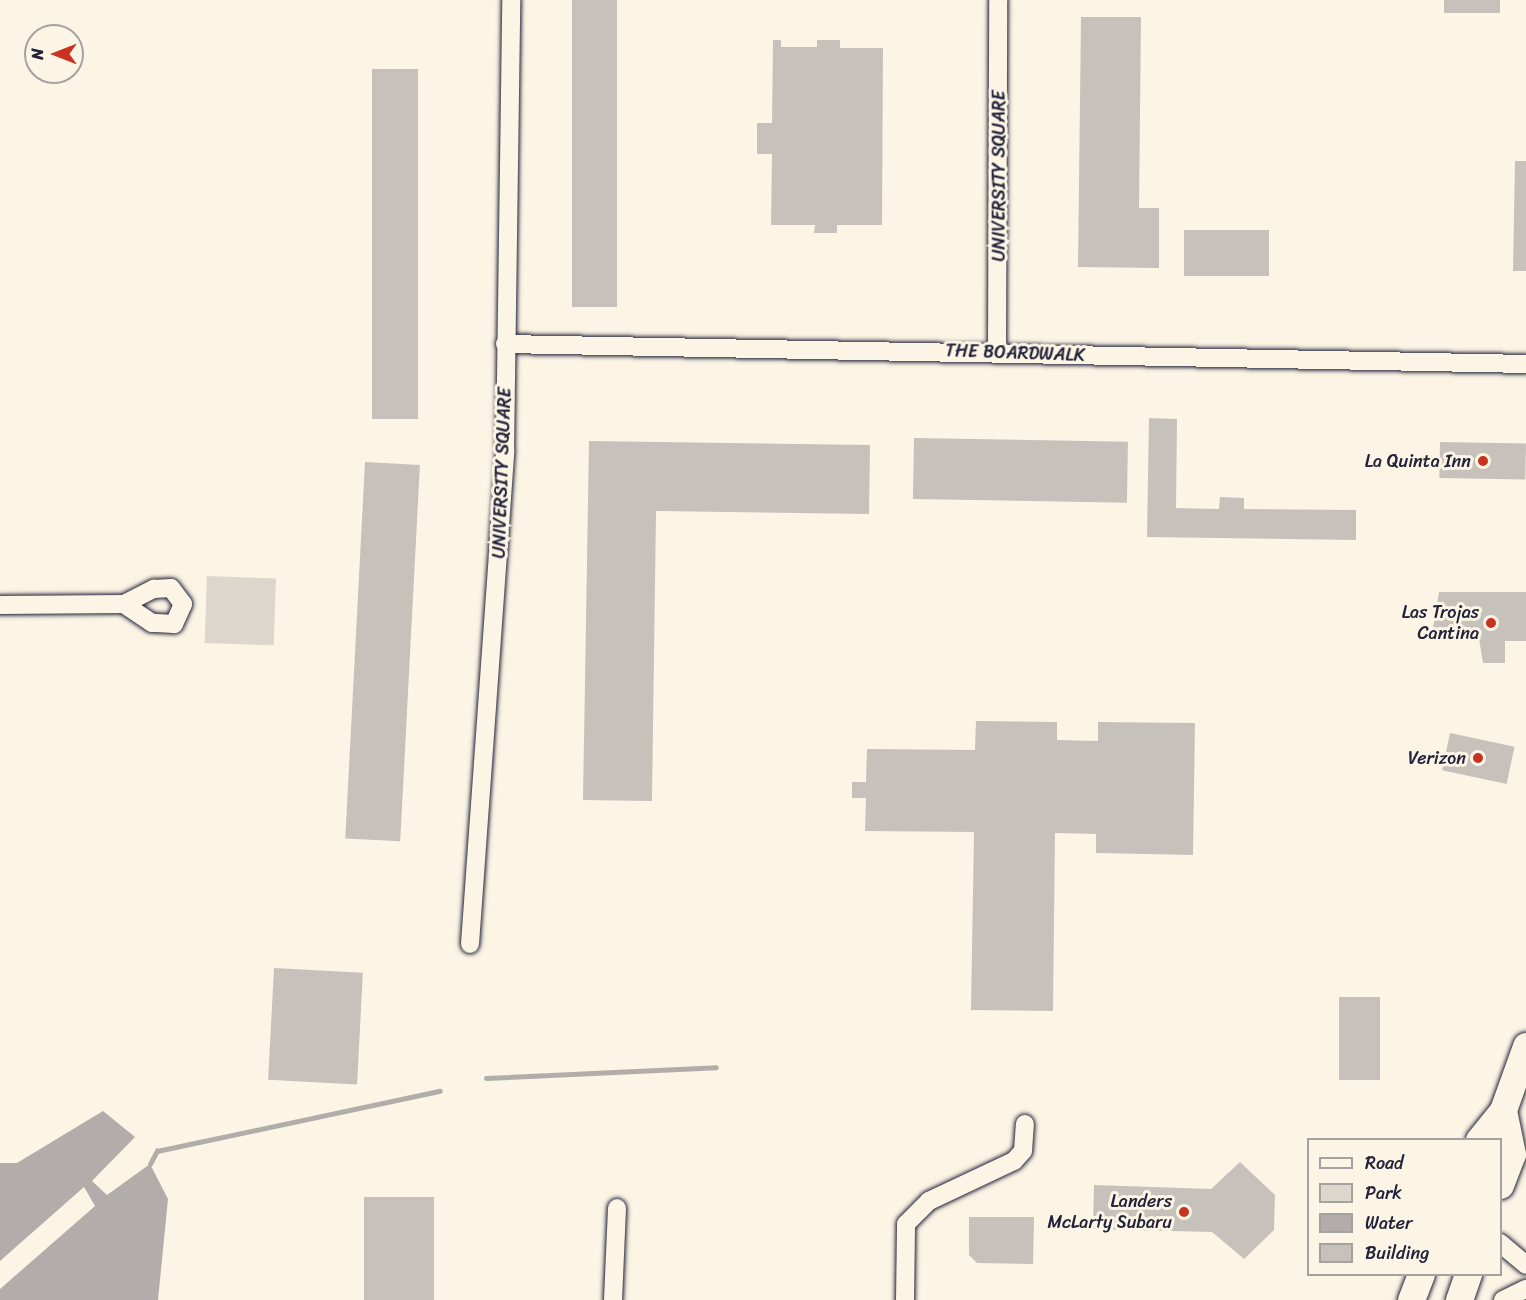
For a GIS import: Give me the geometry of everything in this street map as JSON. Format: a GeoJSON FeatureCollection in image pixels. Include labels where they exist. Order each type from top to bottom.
{"type":"FeatureCollection","features":[{"type":"Feature","properties":{"kind":"highway"},"geometry":{"type":"LineString","coordinates":[[1481,1138],[1503,1110],[1526,1046]]}},
{"type":"Feature","properties":{"kind":"highway"},"geometry":{"type":"LineString","coordinates":[[1502,1180],[1512,1154],[1503,1110]]}},
{"type":"Feature","properties":{"kind":"highway"},"geometry":{"type":"LineString","coordinates":[[1411,1300],[1421,1276]]}},
{"type":"Feature","properties":{"kind":"highway"},"geometry":{"type":"LineString","coordinates":[[1459,1300],[1468,1276]]}},
{"type":"Feature","properties":{"kind":"street","name":"UNIVERSITY SQUARE"},"geometry":{"type":"LineString","coordinates":[[470,944],[499,572],[511,0]]}},
{"type":"Feature","properties":{"kind":"street","name":"UNIVERSITY SQUARE"},"geometry":{"type":"LineString","coordinates":[[998,0],[998,352]]}},
{"type":"Feature","properties":{"kind":"street","name":"THE BOARDWALK"},"geometry":{"type":"LineString","coordinates":[[505,344],[1526,364]]}},
{"type":"Feature","properties":{"kind":"street"},"geometry":{"type":"LineString","coordinates":[[0,605],[124,604]]}},
{"type":"Feature","properties":{"kind":"street"},"geometry":{"type":"LineString","coordinates":[[905,1300],[906,1224],[929,1201],[1014,1161],[1023,1151],[1025,1124]]}},
{"type":"Feature","properties":{"kind":"street"},"geometry":{"type":"LineString","coordinates":[[612,1300],[617,1208]]}},
{"type":"Feature","properties":{"kind":"street"},"geometry":{"type":"LineString","coordinates":[[1502,1245],[1526,1265]]}},
{"type":"Feature","properties":{"kind":"street"},"geometry":{"type":"LineString","coordinates":[[1503,1300],[1526,1289]]}},
{"type":"Feature","properties":{"kind":"green space"},"geometry":{"type":"Polygon","coordinates":[[[207,576],[276,578],[274,645],[205,643],[207,576]]]}},
{"type":"Feature","properties":{"kind":"water"},"geometry":{"type":"Polygon","coordinates":[[[103,1111],[135,1137],[92,1181],[107,1195],[150,1164],[168,1199],[158,1300],[0,1300],[0,1289],[95,1206],[84,1187],[0,1261],[0,1163],[17,1163],[103,1111]]]}},
{"type":"Feature","properties":{"kind":"building"},"geometry":{"type":"Polygon","coordinates":[[[572,0],[617,0],[617,307],[572,307],[572,0]]]}},
{"type":"Feature","properties":{"kind":"building"},"geometry":{"type":"Polygon","coordinates":[[[1444,0],[1500,0],[1500,13],[1444,13],[1444,0]]]}},
{"type":"Feature","properties":{"kind":"building"},"geometry":{"type":"Polygon","coordinates":[[[1081,17],[1141,17],[1139,208],[1159,208],[1159,268],[1078,267],[1081,17]]]}},
{"type":"Feature","properties":{"kind":"building"},"geometry":{"type":"Polygon","coordinates":[[[773,40],[781,40],[781,47],[817,47],[817,40],[840,40],[840,48],[883,48],[882,225],[837,225],[837,233],[814,233],[815,225],[771,225],[772,154],[757,154],[757,123],[772,123],[773,40]]]}},
{"type":"Feature","properties":{"kind":"building"},"geometry":{"type":"Polygon","coordinates":[[[372,69],[418,69],[418,419],[372,419],[372,69]]]}},
{"type":"Feature","properties":{"kind":"building"},"geometry":{"type":"Polygon","coordinates":[[[1515,161],[1526,161],[1526,271],[1513,271],[1515,161]]]}},
{"type":"Feature","properties":{"kind":"building"},"geometry":{"type":"Polygon","coordinates":[[[1184,230],[1269,230],[1269,276],[1184,276],[1184,230]]]}},
{"type":"Feature","properties":{"kind":"building"},"geometry":{"type":"Polygon","coordinates":[[[1149,418],[1177,419],[1176,508],[1219,509],[1220,497],[1244,498],[1244,509],[1356,510],[1356,540],[1147,537],[1149,418]]]}},
{"type":"Feature","properties":{"kind":"building"},"geometry":{"type":"Polygon","coordinates":[[[914,438],[1128,442],[1127,503],[913,499],[914,438]]]}},
{"type":"Feature","properties":{"kind":"building"},"geometry":{"type":"Polygon","coordinates":[[[589,441],[870,445],[869,514],[656,511],[652,801],[583,800],[589,441]]]}},
{"type":"Feature","properties":{"kind":"building","name":"La Quinta Inn"},"geometry":{"type":"Polygon","coordinates":[[[1440,442],[1526,444],[1525,479],[1439,478],[1440,442]]]}},
{"type":"Feature","properties":{"kind":"building"},"geometry":{"type":"Polygon","coordinates":[[[365,462],[420,465],[400,841],[345,838],[365,462]]]}},
{"type":"Feature","properties":{"kind":"building"},"geometry":{"type":"Polygon","coordinates":[[[1439,592],[1526,592],[1526,641],[1505,641],[1505,663],[1483,663],[1479,639],[1431,639],[1439,592]]]}},
{"type":"Feature","properties":{"kind":"building"},"geometry":{"type":"Polygon","coordinates":[[[976,721],[1057,722],[1057,740],[1098,741],[1098,722],[1195,723],[1193,855],[1096,853],[1096,834],[1055,833],[1053,1011],[971,1010],[974,832],[865,831],[866,798],[852,798],[852,782],[866,782],[867,749],[975,750],[976,721]]]}},
{"type":"Feature","properties":{"kind":"building","name":"Verizon"},"geometry":{"type":"Polygon","coordinates":[[[1450,733],[1515,747],[1507,784],[1442,770],[1450,733]]]}},
{"type":"Feature","properties":{"kind":"building"},"geometry":{"type":"Polygon","coordinates":[[[274,968],[363,973],[357,1085],[268,1080],[274,968]]]}},
{"type":"Feature","properties":{"kind":"building"},"geometry":{"type":"Polygon","coordinates":[[[1339,997],[1380,997],[1380,1080],[1339,1080],[1339,997]]]}},
{"type":"Feature","properties":{"kind":"building","name":"Landers McLarty Subaru"},"geometry":{"type":"Polygon","coordinates":[[[1240,1162],[1275,1195],[1274,1230],[1244,1259],[1212,1232],[1093,1229],[1094,1185],[1211,1189],[1240,1162]]]}},
{"type":"Feature","properties":{"kind":"building"},"geometry":{"type":"Polygon","coordinates":[[[364,1197],[434,1197],[434,1300],[364,1300],[364,1197]]]}},
{"type":"Feature","properties":{"kind":"building"},"geometry":{"type":"Polygon","coordinates":[[[969,1217],[1034,1217],[1033,1264],[977,1263],[969,1255],[969,1217]]]}},
{"type":"Feature","properties":{"kind":"waterway"},"geometry":{"type":"LineString","coordinates":[[486,1078],[716,1067]]}},
{"type":"Feature","properties":{"kind":"waterway"},"geometry":{"type":"LineString","coordinates":[[150,1164],[157,1151],[440,1091]]}},
{"type":"Feature","properties":{"kind":"place","name":"La Quinta Inn"},"geometry":{"type":"Point","coordinates":[1483,461]}},
{"type":"Feature","properties":{"kind":"place","name":"Las Trojas Cantina"},"geometry":{"type":"Point","coordinates":[1491,623]}},
{"type":"Feature","properties":{"kind":"place","name":"Verizon"},"geometry":{"type":"Point","coordinates":[1478,758]}},
{"type":"Feature","properties":{"kind":"place","name":"Landers McLarty Subaru"},"geometry":{"type":"Point","coordinates":[1184,1212]}}]}
